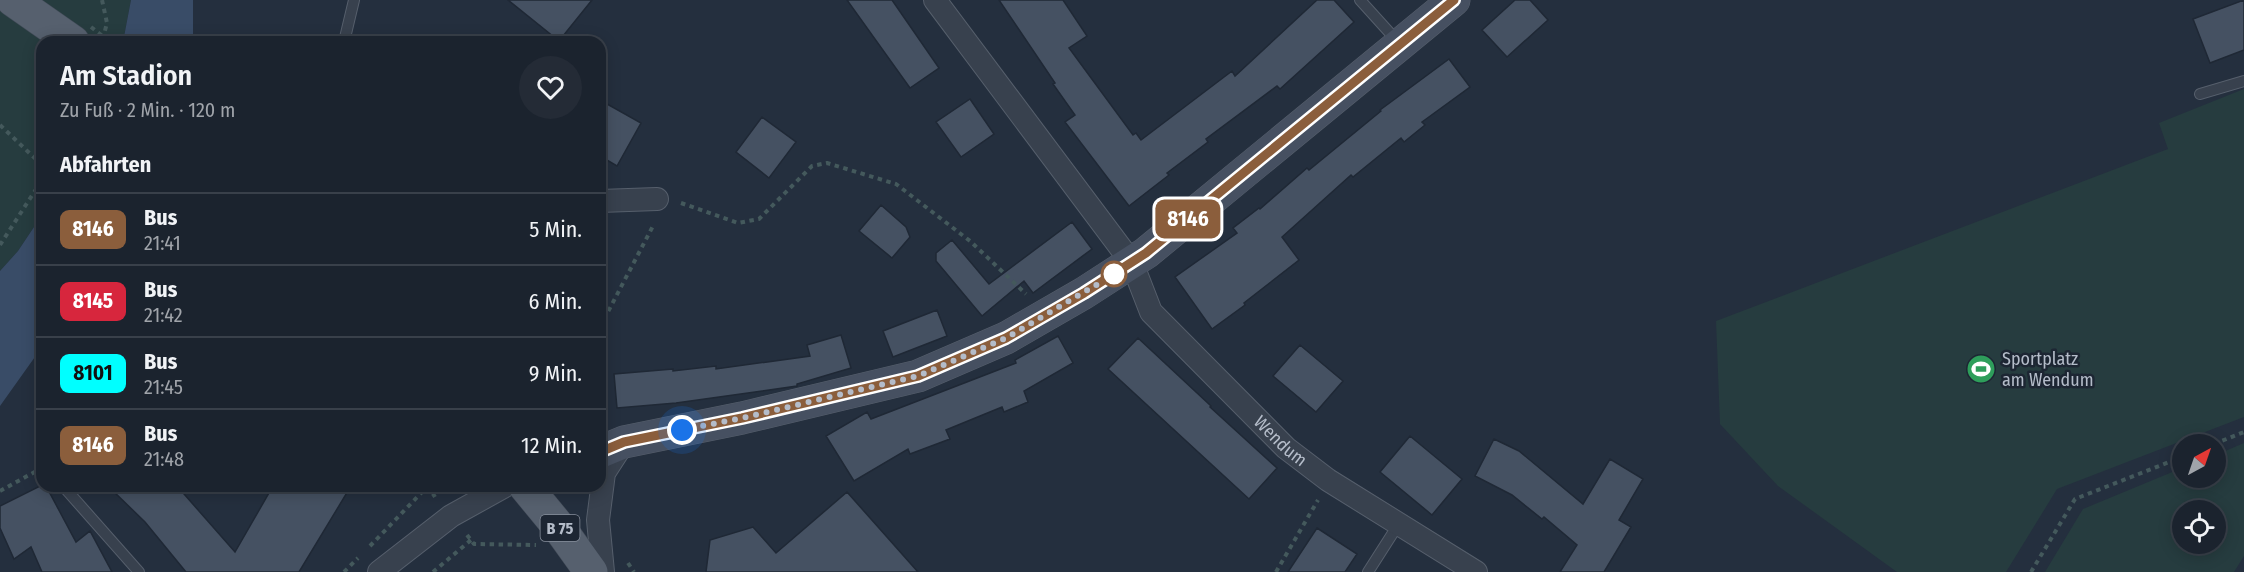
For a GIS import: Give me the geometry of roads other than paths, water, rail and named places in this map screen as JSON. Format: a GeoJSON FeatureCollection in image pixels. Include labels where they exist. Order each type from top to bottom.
{"type":"FeatureCollection","features":[{"type":"Feature","properties":{"kind":"main road"},"geometry":{"type":"LineString","coordinates":[[13,0],[82,34]]}},
{"type":"Feature","properties":{"kind":"main road"},"geometry":{"type":"LineString","coordinates":[[612,447],[918,376],[1006,338],[1131,263],[1179,227],[1454,0]]}},
{"type":"Feature","properties":{"kind":"main road","name":"B 75"},"geometry":{"type":"LineString","coordinates":[[530,492],[558,525],[591,572]]}},
{"type":"Feature","properties":{"kind":"street","name":"Wendum"},"geometry":{"type":"LineString","coordinates":[[935,0],[1131,263],[1151,312],[1286,448],[1328,480],[1476,572]]}},
{"type":"Feature","properties":{"kind":"street"},"geometry":{"type":"LineString","coordinates":[[606,201],[662,199]]}},
{"type":"Feature","properties":{"kind":"street"},"geometry":{"type":"LineString","coordinates":[[606,466],[612,447]]}},
{"type":"Feature","properties":{"kind":"street"},"geometry":{"type":"LineString","coordinates":[[379,572],[451,516],[494,492]]}},
{"type":"Feature","properties":{"kind":"street"},"geometry":{"type":"LineString","coordinates":[[602,492],[598,519],[603,572]]}},
{"type":"Feature","properties":{"kind":"lane"},"geometry":{"type":"LineString","coordinates":[[345,36],[354,0]]}},
{"type":"Feature","properties":{"kind":"lane"},"geometry":{"type":"LineString","coordinates":[[1360,0],[1400,45]]}},
{"type":"Feature","properties":{"kind":"lane"},"geometry":{"type":"LineString","coordinates":[[2200,94],[2244,81]]}},
{"type":"Feature","properties":{"kind":"lane"},"geometry":{"type":"LineString","coordinates":[[68,492],[139,572]]}},
{"type":"Feature","properties":{"kind":"lane"},"geometry":{"type":"LineString","coordinates":[[1368,572],[1398,525]]}},
{"type":"Feature","properties":{"kind":"water"},"geometry":{"type":"Polygon","coordinates":[[[131,0],[193,0],[193,36],[124,36],[131,0]]]}},
{"type":"Feature","properties":{"kind":"water"},"geometry":{"type":"Polygon","coordinates":[[[36,224],[36,355],[0,406],[0,271],[18,251],[36,224]]]}},
{"type":"Feature","properties":{"kind":"place","name":"Sportplatz am Wendum"},"geometry":{"type":"Point","coordinates":[1981,369]}}]}
